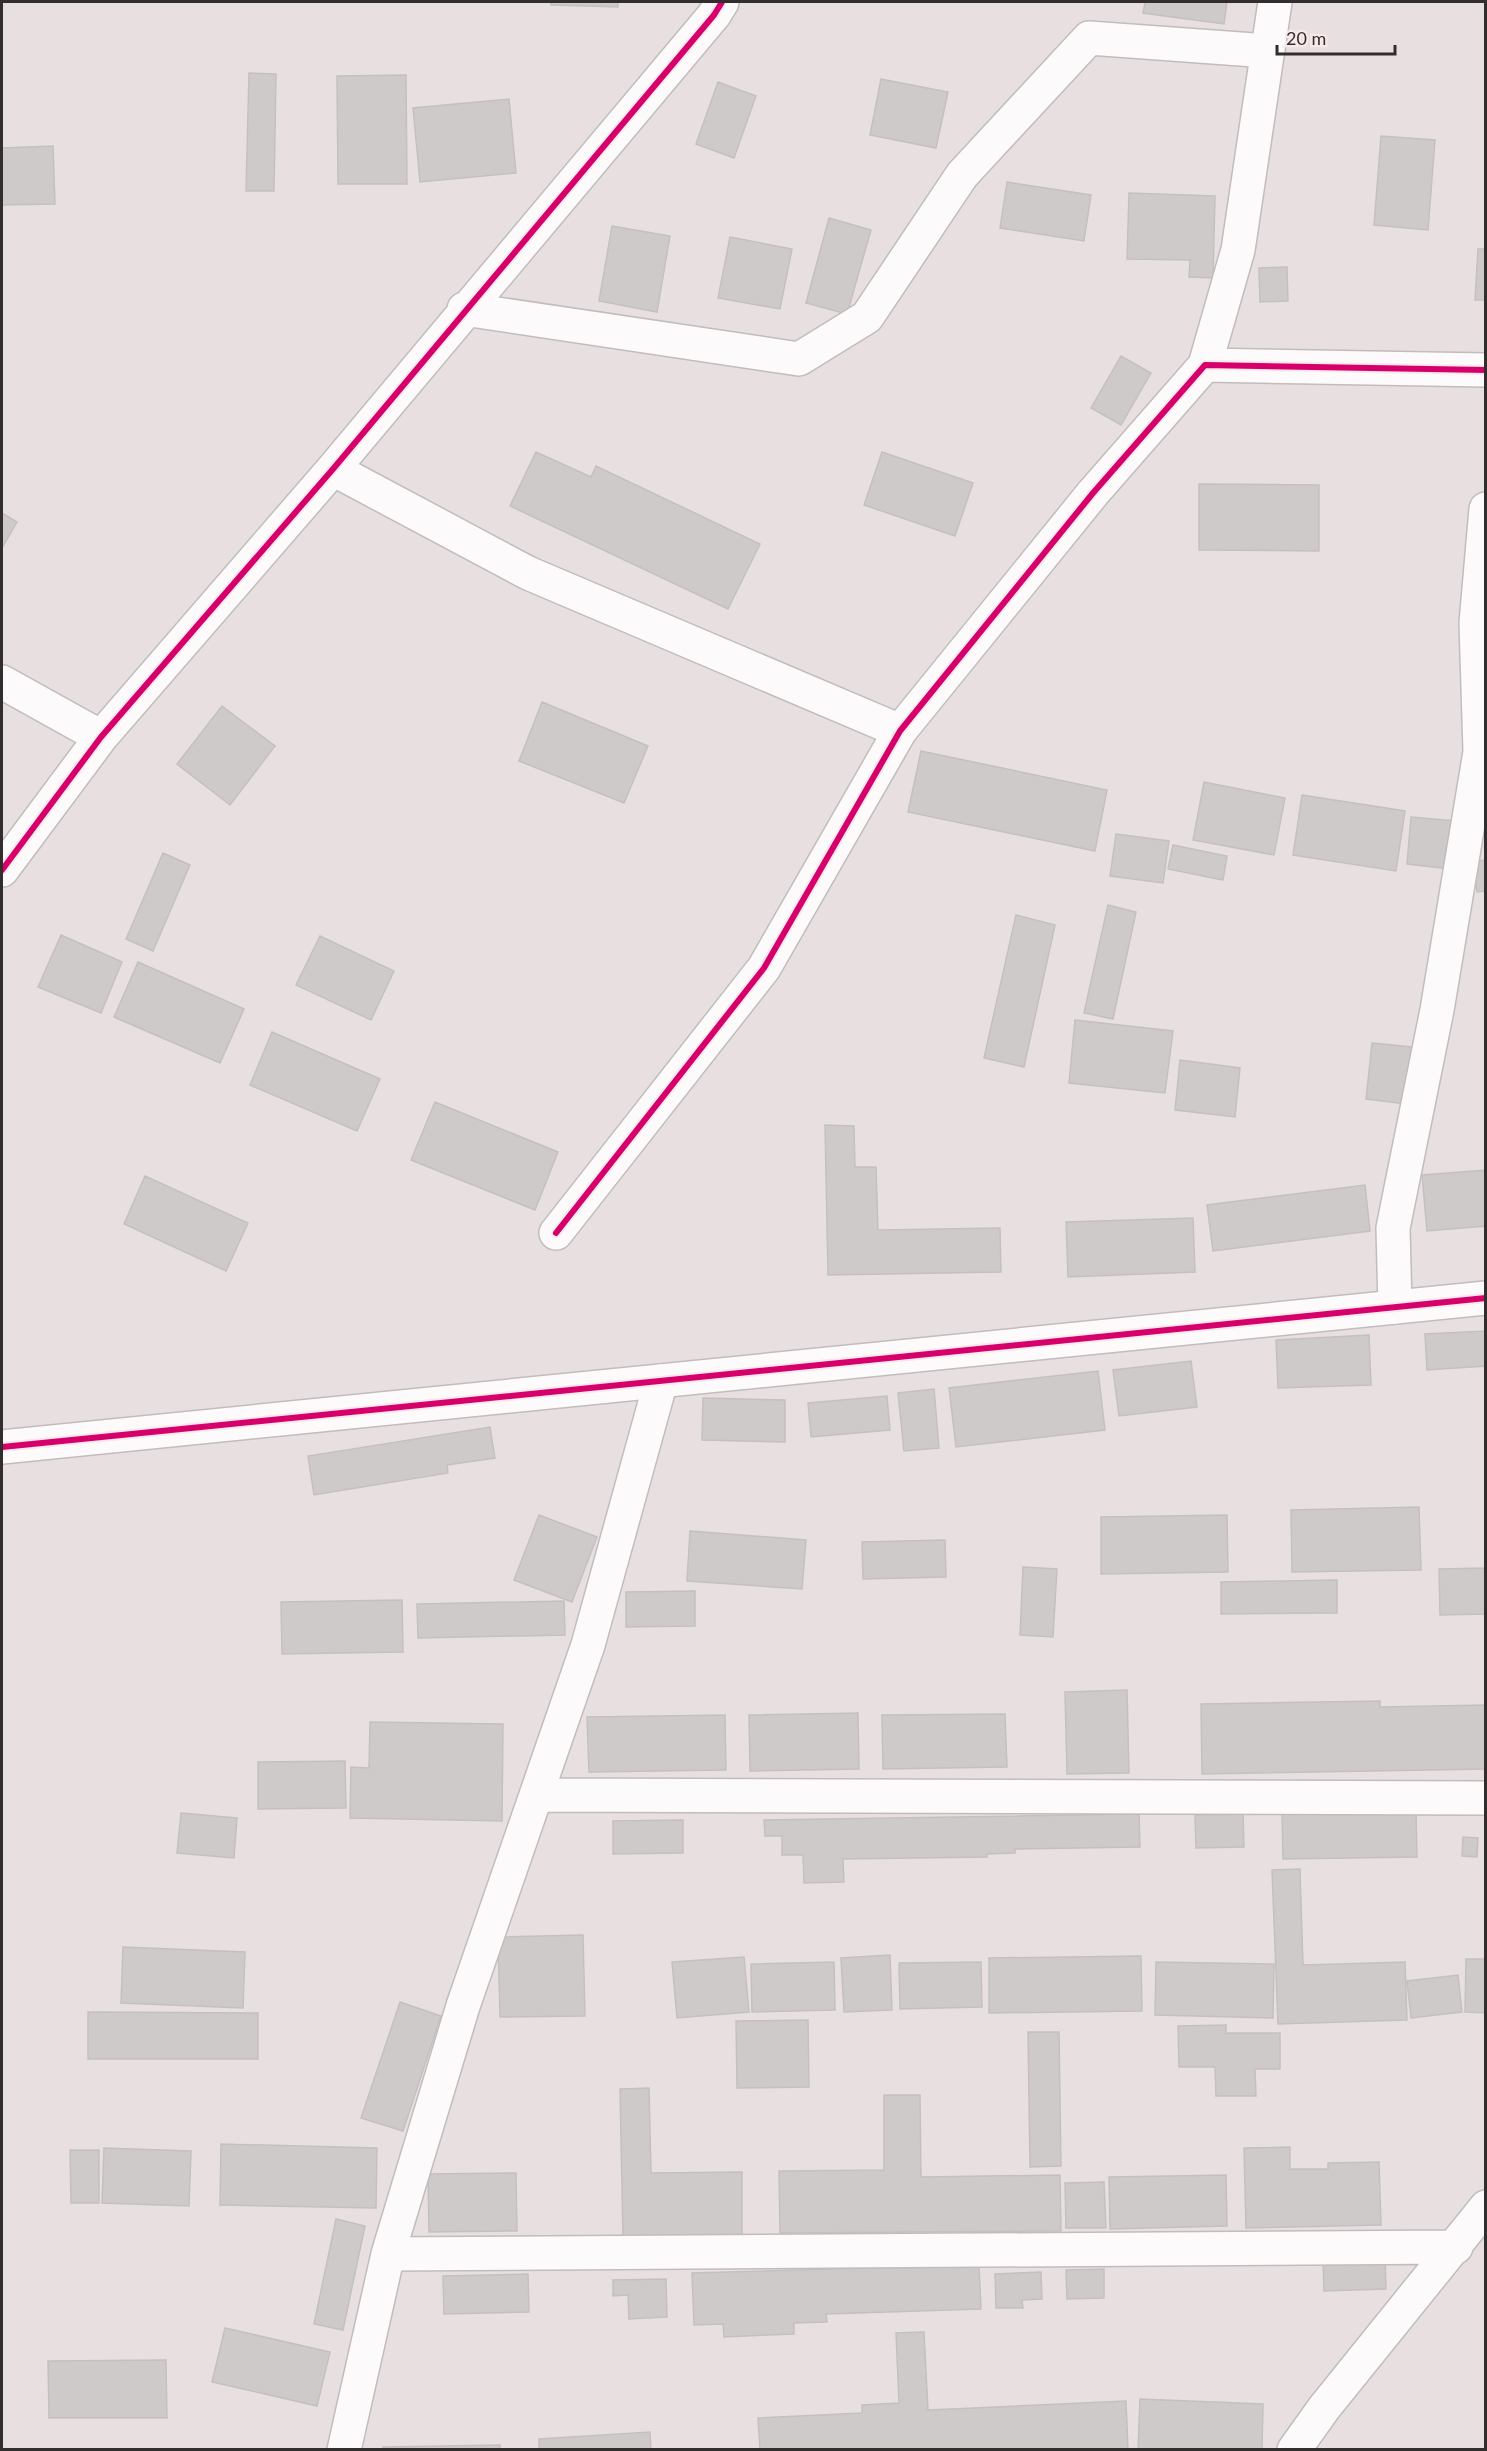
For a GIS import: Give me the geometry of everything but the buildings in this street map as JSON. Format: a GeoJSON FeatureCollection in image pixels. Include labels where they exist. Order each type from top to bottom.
{"type":"FeatureCollection","features":[{"type":"Feature","properties":{"kind":"street"},"geometry":{"type":"LineString","coordinates":[[2,870],[101,737],[333,469],[464,309],[714,15],[722,2]]}},
{"type":"Feature","properties":{"kind":"street"},"geometry":{"type":"LineString","coordinates":[[556,1233],[764,968],[900,731],[1092,493],[1205,365],[1238,250],[1275,2]]}},
{"type":"Feature","properties":{"kind":"street"},"geometry":{"type":"LineString","coordinates":[[464,309],[799,359],[867,317],[962,175],[1089,38],[1268,51]]}},
{"type":"Feature","properties":{"kind":"street"},"geometry":{"type":"LineString","coordinates":[[1205,365],[1485,370]]}},
{"type":"Feature","properties":{"kind":"street"},"geometry":{"type":"LineString","coordinates":[[333,469],[528,573],[900,731]]}},
{"type":"Feature","properties":{"kind":"street"},"geometry":{"type":"LineString","coordinates":[[1395,1307],[1393,1228],[1437,1010],[1480,752],[1476,623],[1485,509]]}},
{"type":"Feature","properties":{"kind":"street"},"geometry":{"type":"LineString","coordinates":[[2,682],[101,737]]}},
{"type":"Feature","properties":{"kind":"street"},"geometry":{"type":"LineString","coordinates":[[2,1447],[1485,1298]]}},
{"type":"Feature","properties":{"kind":"street"},"geometry":{"type":"LineString","coordinates":[[344,2450],[388,2254],[463,2006],[588,1645],[661,1382]]}},
{"type":"Feature","properties":{"kind":"street"},"geometry":{"type":"LineString","coordinates":[[536,1795],[1485,1798]]}},
{"type":"Feature","properties":{"kind":"street"},"geometry":{"type":"LineString","coordinates":[[1294,2450],[1324,2408],[1456,2247],[1485,2207]]}},
{"type":"Feature","properties":{"kind":"street"},"geometry":{"type":"LineString","coordinates":[[388,2254],[1456,2247]]}},
{"type":"Feature","properties":{"kind":"cycle path"},"geometry":{"type":"LineString","coordinates":[[2,870],[101,737],[333,469],[714,15],[722,2]]}},
{"type":"Feature","properties":{"kind":"cycle path"},"geometry":{"type":"LineString","coordinates":[[556,1233],[764,968],[900,731],[1093,493],[1205,365],[1486,370]]}},
{"type":"Feature","properties":{"kind":"cycle path"},"geometry":{"type":"LineString","coordinates":[[2,1447],[1486,1298]]}}]}
